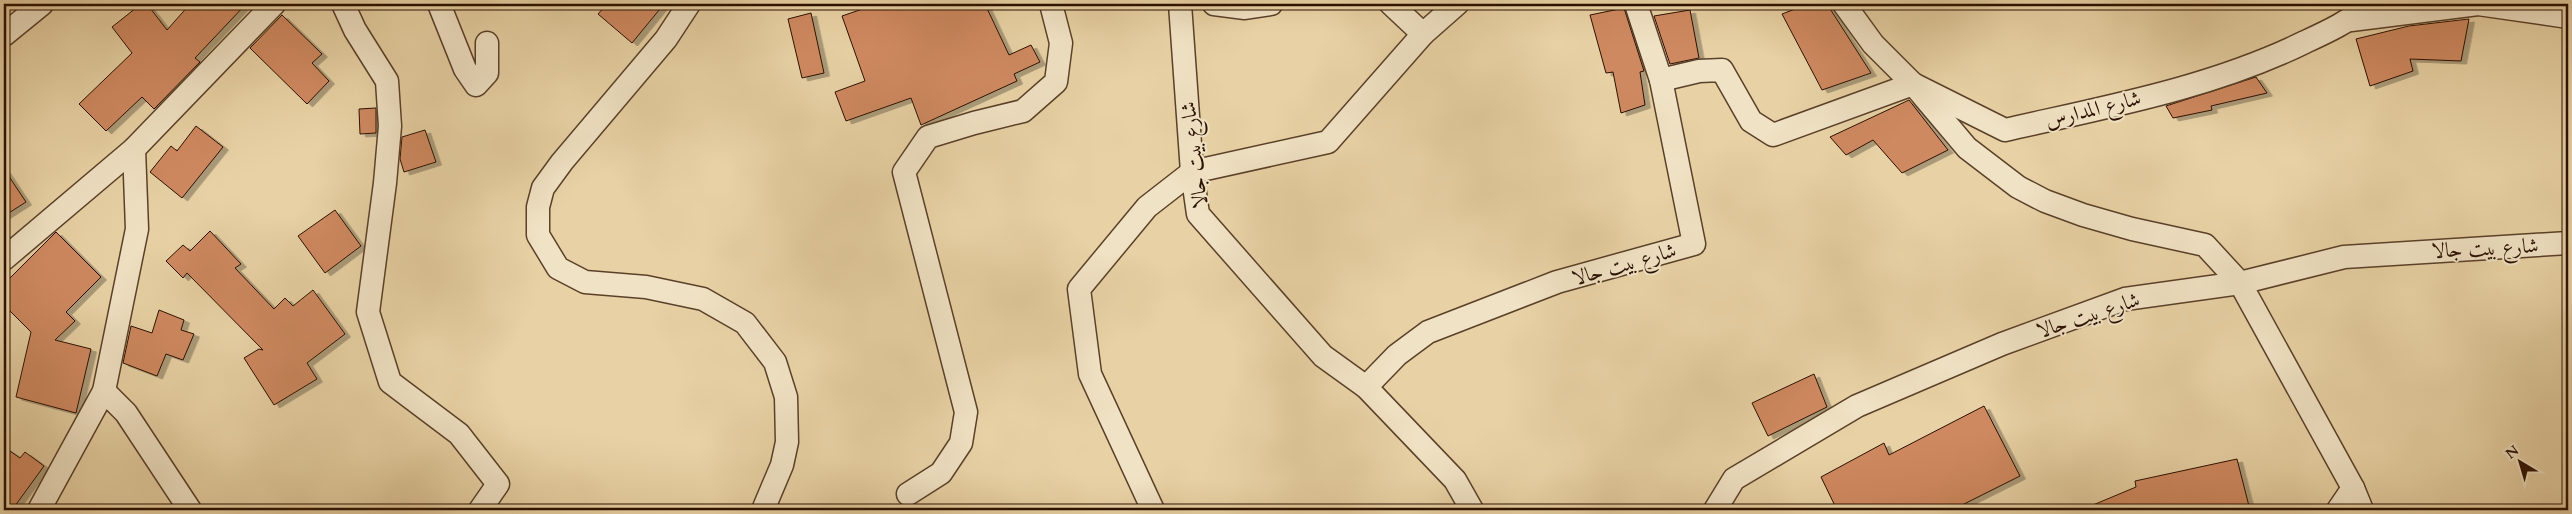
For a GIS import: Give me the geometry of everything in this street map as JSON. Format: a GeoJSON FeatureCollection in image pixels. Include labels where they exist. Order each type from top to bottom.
{"type":"FeatureCollection","features":[{"type":"Feature","properties":{"kind":"street"},"geometry":{"type":"LineString","coordinates":[[15,21],[42,4]]}},
{"type":"Feature","properties":{"kind":"street"},"geometry":{"type":"LineString","coordinates":[[4,259],[134,148],[274,4]]}},
{"type":"Feature","properties":{"kind":"street"},"geometry":{"type":"LineString","coordinates":[[344,4],[355,30],[387,80],[390,126],[385,183],[368,312],[390,382],[459,434],[498,484],[480,510]]}},
{"type":"Feature","properties":{"kind":"street"},"geometry":{"type":"LineString","coordinates":[[439,4],[465,69],[476,85],[487,74],[487,43]]}},
{"type":"Feature","properties":{"kind":"street"},"geometry":{"type":"LineString","coordinates":[[689,4],[666,39],[562,162],[543,188],[538,207],[538,235],[558,268],[585,282],[646,287],[703,299],[745,323],[775,362],[786,397],[787,442],[782,464],[763,510]]}},
{"type":"Feature","properties":{"kind":"street"},"geometry":{"type":"LineString","coordinates":[[908,494],[941,473],[961,443],[966,412],[904,172],[928,137],[974,122],[1023,111],[1056,82],[1061,43],[1050,4]]}},
{"type":"Feature","properties":{"kind":"street","name":"شارع بيت جالا"},"geometry":{"type":"LineString","coordinates":[[1180,4],[1192,172],[1198,214],[1323,356],[1366,388],[1456,480],[1472,510]]}},
{"type":"Feature","properties":{"kind":"street"},"geometry":{"type":"LineString","coordinates":[[1214,4],[1245,8],[1271,4]]}},
{"type":"Feature","properties":{"kind":"street"},"geometry":{"type":"LineString","coordinates":[[1391,4],[1423,34]]}},
{"type":"Feature","properties":{"kind":"street"},"geometry":{"type":"LineString","coordinates":[[1153,510],[1090,374],[1079,289],[1147,207],[1192,172],[1328,142],[1423,34],[1457,4]]}},
{"type":"Feature","properties":{"kind":"street","name":"شارع بيت جالا"},"geometry":{"type":"LineString","coordinates":[[1366,388],[1397,355],[1428,332],[1557,282],[1694,244],[1661,80],[1636,4]]}},
{"type":"Feature","properties":{"kind":"street","name":"شارع المدارس"},"geometry":{"type":"LineString","coordinates":[[1844,4],[1874,44],[1913,84],[2005,130],[2202,82],[2282,54],[2351,20],[2370,4]]}},
{"type":"Feature","properties":{"kind":"street"},"geometry":{"type":"LineString","coordinates":[[2351,20],[2478,4],[2568,17]]}},
{"type":"Feature","properties":{"kind":"street"},"geometry":{"type":"LineString","coordinates":[[1661,80],[1699,70],[1722,70],[1751,121],[1773,136],[1913,84],[1967,148],[2018,187],[2045,201],[2083,215],[2205,245],[2240,283],[2353,488],[2362,510]]}},
{"type":"Feature","properties":{"kind":"street"},"geometry":{"type":"LineString","coordinates":[[40,510],[104,391],[137,229],[134,148]]}},
{"type":"Feature","properties":{"kind":"street","name":"شارع بيت جالا"},"geometry":{"type":"LineString","coordinates":[[1715,510],[1734,479],[1857,406],[2002,344],[2125,299],[2240,283],[2344,257],[2568,244]]}},
{"type":"Feature","properties":{"kind":"street"},"geometry":{"type":"LineString","coordinates":[[104,391],[126,413],[190,510]]}},
{"type":"Feature","properties":{"kind":"street"},"geometry":{"type":"LineString","coordinates":[[2338,510],[2353,488]]}},
{"type":"Feature","properties":{"kind":"building"},"geometry":{"type":"Polygon","coordinates":[[[141,4],[147,4],[167,30],[190,4],[246,4],[195,58],[200,62],[154,109],[142,97],[106,131],[79,104],[132,53],[112,27],[141,4]]]}},
{"type":"Feature","properties":{"kind":"building"},"geometry":{"type":"Polygon","coordinates":[[[607,4],[664,4],[632,43],[598,14],[607,4]]]}},
{"type":"Feature","properties":{"kind":"building"},"geometry":{"type":"Polygon","coordinates":[[[877,4],[985,4],[1009,55],[1031,45],[1040,62],[1014,74],[1017,81],[921,125],[911,98],[846,121],[835,92],[865,81],[842,16],[877,4]]]}},
{"type":"Feature","properties":{"kind":"building"},"geometry":{"type":"Polygon","coordinates":[[[1808,4],[1827,4],[1871,73],[1822,90],[1782,14],[1808,4]]]}},
{"type":"Feature","properties":{"kind":"building"},"geometry":{"type":"Polygon","coordinates":[[[1624,8],[1644,71],[1640,72],[1645,105],[1621,113],[1613,72],[1606,73],[1590,15],[1624,8]]]}},
{"type":"Feature","properties":{"kind":"building"},"geometry":{"type":"Polygon","coordinates":[[[1690,10],[1699,58],[1670,64],[1654,16],[1690,10]]]}},
{"type":"Feature","properties":{"kind":"building"},"geometry":{"type":"Polygon","coordinates":[[[811,13],[824,73],[802,78],[788,19],[811,13]]]}},
{"type":"Feature","properties":{"kind":"building"},"geometry":{"type":"Polygon","coordinates":[[[282,15],[322,54],[312,63],[329,81],[307,104],[250,48],[282,15]]]}},
{"type":"Feature","properties":{"kind":"building"},"geometry":{"type":"Polygon","coordinates":[[[2469,19],[2461,61],[2410,59],[2413,71],[2370,86],[2356,39],[2409,26],[2469,19]]]}},
{"type":"Feature","properties":{"kind":"building"},"geometry":{"type":"Polygon","coordinates":[[[2256,77],[2267,93],[2211,106],[2212,110],[2173,118],[2166,106],[2256,77]]]}},
{"type":"Feature","properties":{"kind":"building"},"geometry":{"type":"Polygon","coordinates":[[[1909,100],[1948,150],[1902,173],[1873,140],[1846,155],[1830,137],[1909,100]]]}},
{"type":"Feature","properties":{"kind":"building"},"geometry":{"type":"Polygon","coordinates":[[[376,108],[376,133],[360,134],[359,109],[376,108]]]}},
{"type":"Feature","properties":{"kind":"building"},"geometry":{"type":"Polygon","coordinates":[[[196,126],[223,147],[182,198],[150,172],[171,146],[177,151],[196,126]]]}},
{"type":"Feature","properties":{"kind":"building"},"geometry":{"type":"Polygon","coordinates":[[[425,130],[436,162],[404,172],[400,159],[402,137],[425,130]]]}},
{"type":"Feature","properties":{"kind":"building"},"geometry":{"type":"Polygon","coordinates":[[[4,169],[26,202],[4,216],[4,169]]]}},
{"type":"Feature","properties":{"kind":"building"},"geometry":{"type":"Polygon","coordinates":[[[335,210],[361,246],[325,273],[298,236],[335,210]]]}},
{"type":"Feature","properties":{"kind":"building"},"geometry":{"type":"Polygon","coordinates":[[[210,231],[241,264],[235,268],[274,309],[285,298],[293,306],[313,290],[345,334],[307,363],[317,379],[274,405],[244,358],[259,349],[263,350],[187,273],[183,278],[166,261],[183,245],[190,251],[210,231]]]}},
{"type":"Feature","properties":{"kind":"building"},"geometry":{"type":"Polygon","coordinates":[[[56,232],[101,277],[66,312],[75,321],[55,340],[91,349],[76,413],[16,397],[31,332],[4,305],[4,284],[56,232]]]}},
{"type":"Feature","properties":{"kind":"building"},"geometry":{"type":"Polygon","coordinates":[[[159,310],[184,320],[181,330],[194,334],[183,360],[166,354],[157,376],[123,363],[131,326],[152,333],[159,310]]]}},
{"type":"Feature","properties":{"kind":"building"},"geometry":{"type":"Polygon","coordinates":[[[1814,374],[1827,407],[1768,436],[1752,403],[1814,374]]]}},
{"type":"Feature","properties":{"kind":"building"},"geometry":{"type":"Polygon","coordinates":[[[1984,406],[2020,476],[1952,510],[1837,510],[1821,477],[1884,443],[1889,455],[1984,406]]]}},
{"type":"Feature","properties":{"kind":"building"},"geometry":{"type":"Polygon","coordinates":[[[4,447],[20,458],[25,452],[44,466],[12,510],[4,510],[4,447]]]}},
{"type":"Feature","properties":{"kind":"building"},"geometry":{"type":"Polygon","coordinates":[[[2237,459],[2250,510],[2081,510],[2136,487],[2135,481],[2237,459]]]}}]}
